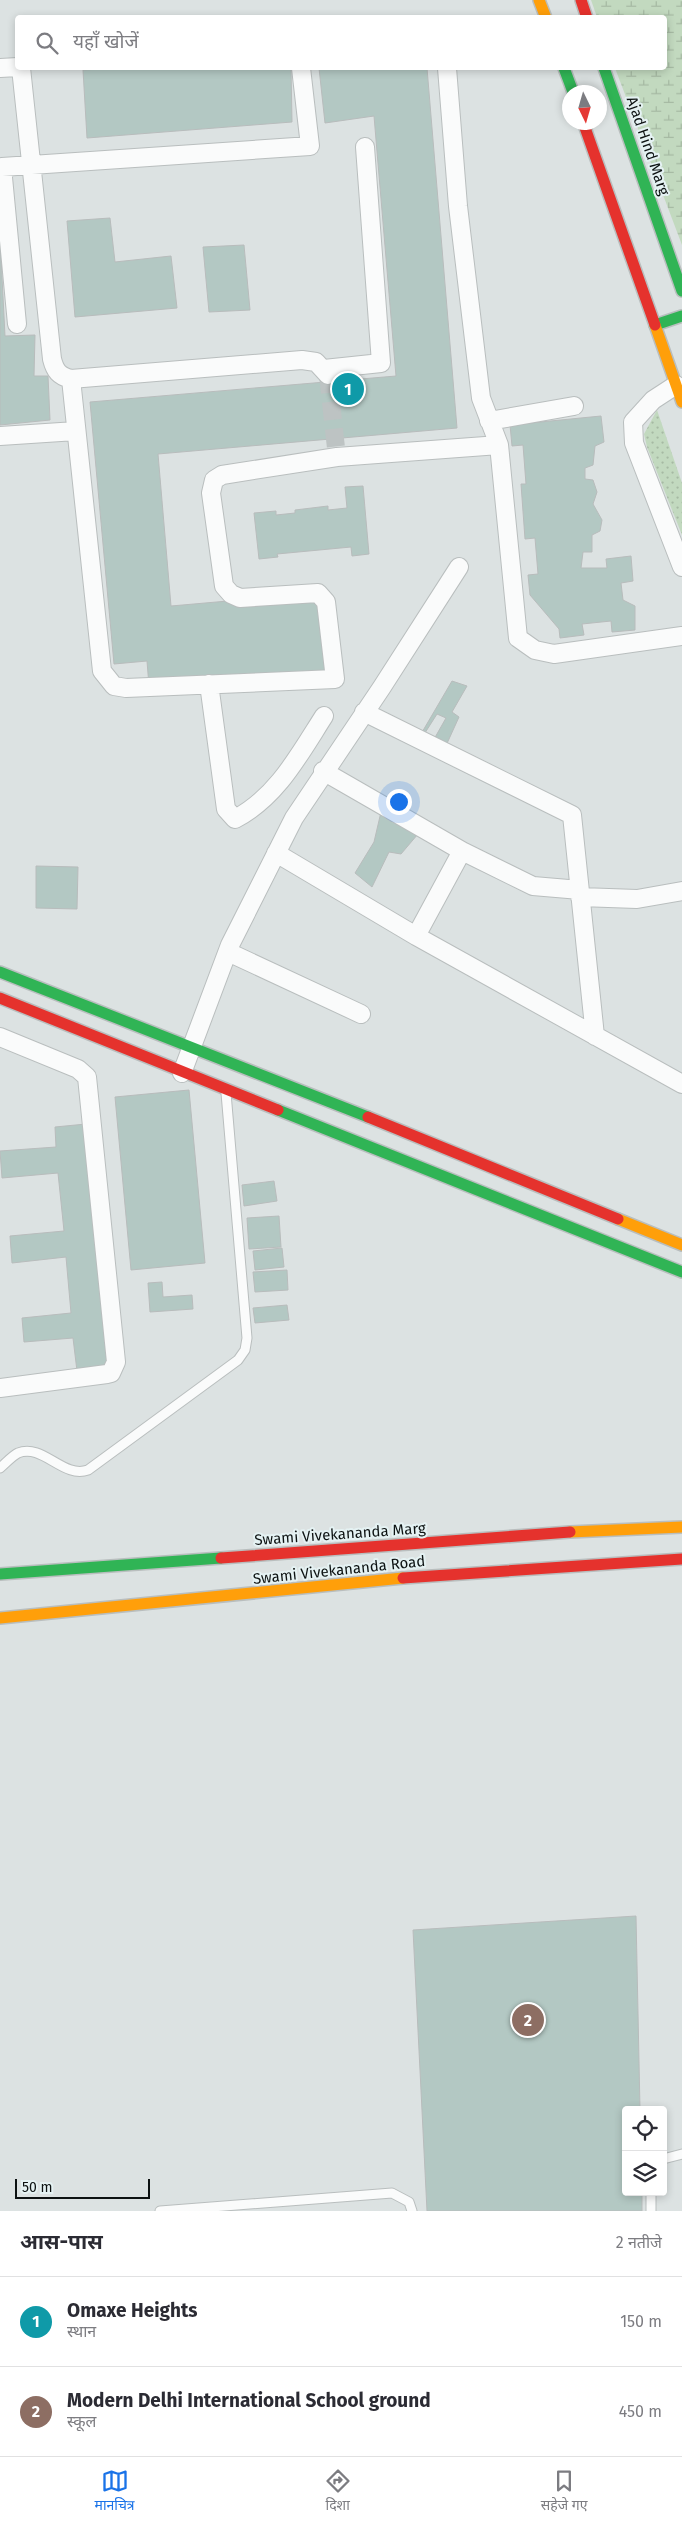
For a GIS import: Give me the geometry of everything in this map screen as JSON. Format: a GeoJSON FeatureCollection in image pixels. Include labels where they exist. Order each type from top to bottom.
{"type":"FeatureCollection","features":[{"type":"Feature","properties":{"kind":"street"},"geometry":{"type":"LineString","coordinates":[[540,0],[545,15]]}},
{"type":"Feature","properties":{"kind":"street"},"geometry":{"type":"LineString","coordinates":[[581,0],[586,15]]}},
{"type":"Feature","properties":{"kind":"street"},"geometry":{"type":"LineString","coordinates":[[0,68],[15,67]]}},
{"type":"Feature","properties":{"kind":"street"},"geometry":{"type":"LineString","coordinates":[[19,70],[32,164],[52,359],[55,370],[62,377],[71,379],[302,360],[316,362],[326,372],[381,363],[365,147]]}},
{"type":"Feature","properties":{"kind":"street"},"geometry":{"type":"LineString","coordinates":[[17,324],[2,166],[310,146],[301,70]]}},
{"type":"Feature","properties":{"kind":"street"},"geometry":{"type":"LineString","coordinates":[[448,70],[458,206],[481,398],[499,445],[518,638],[535,650],[554,654],[682,636]]}},
{"type":"Feature","properties":{"kind":"street"},"geometry":{"type":"LineString","coordinates":[[565,70],[570,85]]}},
{"type":"Feature","properties":{"kind":"street","name":"Ajad Hind Marg"},"geometry":{"type":"LineString","coordinates":[[605,70],[682,291]]}},
{"type":"Feature","properties":{"kind":"street"},"geometry":{"type":"LineString","coordinates":[[587,130],[679,393],[652,400],[633,422],[634,443],[682,567]]}},
{"type":"Feature","properties":{"kind":"street"},"geometry":{"type":"LineString","coordinates":[[655,325],[682,316]]}},
{"type":"Feature","properties":{"kind":"street"},"geometry":{"type":"LineString","coordinates":[[71,379],[102,671],[114,686],[126,688],[335,679],[324,596],[318,593],[310,593],[240,598],[231,594],[224,586],[211,494],[214,480],[222,475],[337,457],[499,445]]}},
{"type":"Feature","properties":{"kind":"street"},"geometry":{"type":"LineString","coordinates":[[490,421],[574,406]]}},
{"type":"Feature","properties":{"kind":"street"},"geometry":{"type":"LineString","coordinates":[[0,436],[76,431]]}},
{"type":"Feature","properties":{"kind":"street"},"geometry":{"type":"LineString","coordinates":[[182,1073],[228,952],[294,818],[323,771],[459,567]]}},
{"type":"Feature","properties":{"kind":"street"},"geometry":{"type":"LineString","coordinates":[[209,684],[226,809],[235,819],[246,814],[284,780],[324,716]]}},
{"type":"Feature","properties":{"kind":"street"},"geometry":{"type":"LineString","coordinates":[[364,712],[572,815],[595,1036]]}},
{"type":"Feature","properties":{"kind":"street"},"geometry":{"type":"LineString","coordinates":[[323,771],[462,851],[533,886],[636,899],[682,891]]}},
{"type":"Feature","properties":{"kind":"street"},"geometry":{"type":"LineString","coordinates":[[416,936],[462,851]]}},
{"type":"Feature","properties":{"kind":"street"},"geometry":{"type":"LineString","coordinates":[[276,853],[416,936],[682,1084]]}},
{"type":"Feature","properties":{"kind":"street"},"geometry":{"type":"LineString","coordinates":[[228,952],[361,1014]]}},
{"type":"Feature","properties":{"kind":"street"},"geometry":{"type":"LineString","coordinates":[[0,972],[407,1132],[682,1245]]}},
{"type":"Feature","properties":{"kind":"street"},"geometry":{"type":"LineString","coordinates":[[0,998],[182,1073],[682,1272]]}},
{"type":"Feature","properties":{"kind":"street"},"geometry":{"type":"LineString","coordinates":[[0,1037],[78,1069],[87,1077],[116,1367],[107,1374],[0,1388]]}},
{"type":"Feature","properties":{"kind":"street","name":"Swami Vivekananda Marg"},"geometry":{"type":"LineString","coordinates":[[0,1574],[557,1533],[682,1527]]}},
{"type":"Feature","properties":{"kind":"street","name":"Swami Vivekananda Road"},"geometry":{"type":"LineString","coordinates":[[0,1618],[444,1574],[682,1559]]}},
{"type":"Feature","properties":{"kind":"lane"},"geometry":{"type":"LineString","coordinates":[[0,1468],[19,1453],[25,1452],[40,1455],[74,1472],[88,1470],[199,1390],[238,1360],[245,1350],[247,1338],[242,1266],[226,1090]]}},
{"type":"Feature","properties":{"kind":"lane"},"geometry":{"type":"LineString","coordinates":[[667,2158],[682,2154]]}},
{"type":"Feature","properties":{"kind":"lane"},"geometry":{"type":"LineString","coordinates":[[160,2211],[392,2193],[409,2202],[412,2211]]}},
{"type":"Feature","properties":{"kind":"lane"},"geometry":{"type":"LineString","coordinates":[[651,2196],[652,2211]]}},
{"type":"Feature","properties":{"kind":"green space"},"geometry":{"type":"Polygon","coordinates":[[[591,0],[682,0],[682,245],[616,70],[667,70],[667,15],[596,15],[591,0]]]}},
{"type":"Feature","properties":{"kind":"green space"},"geometry":{"type":"Polygon","coordinates":[[[657,410],[682,483],[682,535],[647,447],[644,434],[657,410]]]}},
{"type":"Feature","properties":{"kind":"building"},"geometry":{"type":"Polygon","coordinates":[[[83,70],[291,70],[292,122],[87,138],[83,70]]]}},
{"type":"Feature","properties":{"kind":"building"},"geometry":{"type":"Polygon","coordinates":[[[319,70],[427,70],[457,428],[158,454],[171,606],[319,593],[325,671],[149,686],[147,661],[114,664],[90,402],[396,376],[374,116],[325,123],[319,70]]]}},
{"type":"Feature","properties":{"kind":"building"},"geometry":{"type":"Polygon","coordinates":[[[110,218],[115,262],[171,256],[177,308],[75,317],[67,221],[110,218]]]}},
{"type":"Feature","properties":{"kind":"building"},"geometry":{"type":"Polygon","coordinates":[[[0,237],[5,336],[35,335],[34,376],[48,376],[50,420],[0,425],[0,237]]]}},
{"type":"Feature","properties":{"kind":"building"},"geometry":{"type":"Polygon","coordinates":[[[244,245],[250,310],[209,312],[203,247],[244,245]]]}},
{"type":"Feature","properties":{"kind":"building"},"geometry":{"type":"Polygon","coordinates":[[[601,416],[604,442],[595,446],[593,465],[585,468],[585,479],[593,480],[597,492],[593,504],[602,520],[600,531],[592,535],[592,552],[583,552],[581,568],[607,568],[606,559],[631,556],[633,581],[621,583],[623,600],[635,606],[635,630],[612,632],[611,621],[582,624],[584,635],[560,638],[559,629],[530,595],[528,575],[538,574],[535,538],[525,539],[521,484],[526,484],[523,445],[512,446],[510,425],[601,416]]]}},
{"type":"Feature","properties":{"kind":"building"},"geometry":{"type":"Polygon","coordinates":[[[363,486],[369,554],[352,556],[351,547],[277,554],[278,557],[259,559],[254,513],[276,511],[276,515],[295,513],[295,510],[328,506],[328,510],[347,508],[345,487],[363,486]]]}},
{"type":"Feature","properties":{"kind":"building"},"geometry":{"type":"Polygon","coordinates":[[[452,681],[467,686],[452,712],[459,717],[444,750],[433,741],[446,718],[437,714],[423,736],[421,734],[452,681]]]}},
{"type":"Feature","properties":{"kind":"building"},"geometry":{"type":"Polygon","coordinates":[[[381,812],[418,834],[401,854],[389,852],[372,887],[355,873],[374,842],[381,812]]]}},
{"type":"Feature","properties":{"kind":"building"},"geometry":{"type":"Polygon","coordinates":[[[36,866],[78,867],[77,909],[36,908],[36,866]]]}},
{"type":"Feature","properties":{"kind":"building"},"geometry":{"type":"Polygon","coordinates":[[[189,1090],[205,1263],[131,1270],[115,1097],[189,1090]]]}},
{"type":"Feature","properties":{"kind":"building"},"geometry":{"type":"Polygon","coordinates":[[[86,1124],[109,1368],[77,1371],[73,1338],[24,1342],[22,1318],[71,1313],[66,1257],[12,1263],[10,1236],[64,1231],[58,1173],[2,1178],[0,1151],[56,1147],[55,1127],[86,1124]]]}},
{"type":"Feature","properties":{"kind":"building"},"geometry":{"type":"Polygon","coordinates":[[[274,1181],[277,1201],[244,1206],[242,1185],[274,1181]]]}},
{"type":"Feature","properties":{"kind":"building"},"geometry":{"type":"Polygon","coordinates":[[[279,1216],[281,1247],[249,1249],[247,1218],[279,1216]]]}},
{"type":"Feature","properties":{"kind":"building"},"geometry":{"type":"Polygon","coordinates":[[[282,1248],[284,1267],[255,1270],[253,1251],[282,1248]]]}},
{"type":"Feature","properties":{"kind":"building"},"geometry":{"type":"Polygon","coordinates":[[[287,1270],[288,1290],[255,1292],[253,1272],[287,1270]]]}},
{"type":"Feature","properties":{"kind":"building"},"geometry":{"type":"Polygon","coordinates":[[[162,1282],[163,1297],[192,1295],[193,1309],[150,1312],[148,1283],[162,1282]]]}},
{"type":"Feature","properties":{"kind":"building"},"geometry":{"type":"Polygon","coordinates":[[[287,1305],[289,1320],[255,1323],[253,1308],[287,1305]]]}},
{"type":"Feature","properties":{"kind":"building"},"geometry":{"type":"Polygon","coordinates":[[[636,1916],[640,2106],[622,2106],[622,2196],[642,2196],[642,2211],[427,2211],[413,1930],[636,1916]]]}},
{"type":"Feature","properties":{"kind":"tunnel"},"geometry":{"type":"LineString","coordinates":[[328,375],[337,457]]}},
{"type":"Feature","properties":{"kind":"traffic: fast"},"geometry":{"type":"LineString","coordinates":[[565,70],[570,85]]}},
{"type":"Feature","properties":{"kind":"traffic: fast"},"geometry":{"type":"LineString","coordinates":[[605,70],[682,291]]}},
{"type":"Feature","properties":{"kind":"traffic: fast"},"geometry":{"type":"LineString","coordinates":[[655,325],[682,316]]}},
{"type":"Feature","properties":{"kind":"traffic: fast"},"geometry":{"type":"LineString","coordinates":[[0,972],[368,1117]]}},
{"type":"Feature","properties":{"kind":"traffic: fast"},"geometry":{"type":"LineString","coordinates":[[278,1110],[682,1272]]}},
{"type":"Feature","properties":{"kind":"traffic: fast"},"geometry":{"type":"LineString","coordinates":[[0,1574],[221,1558]]}},
{"type":"Feature","properties":{"kind":"traffic: slow"},"geometry":{"type":"LineString","coordinates":[[539,0],[545,15]]}},
{"type":"Feature","properties":{"kind":"traffic: slow"},"geometry":{"type":"LineString","coordinates":[[655,325],[682,402]]}},
{"type":"Feature","properties":{"kind":"traffic: slow"},"geometry":{"type":"LineString","coordinates":[[618,1219],[682,1245]]}},
{"type":"Feature","properties":{"kind":"traffic: slow"},"geometry":{"type":"LineString","coordinates":[[570,1532],[682,1527]]}},
{"type":"Feature","properties":{"kind":"traffic: slow"},"geometry":{"type":"LineString","coordinates":[[0,1618],[403,1578]]}},
{"type":"Feature","properties":{"kind":"traffic: jam"},"geometry":{"type":"LineString","coordinates":[[581,0],[586,15]]}},
{"type":"Feature","properties":{"kind":"traffic: jam"},"geometry":{"type":"LineString","coordinates":[[586,130],[655,325]]}},
{"type":"Feature","properties":{"kind":"traffic: jam"},"geometry":{"type":"LineString","coordinates":[[0,998],[278,1110]]}},
{"type":"Feature","properties":{"kind":"traffic: jam"},"geometry":{"type":"LineString","coordinates":[[368,1117],[618,1219]]}},
{"type":"Feature","properties":{"kind":"traffic: jam"},"geometry":{"type":"LineString","coordinates":[[221,1558],[570,1532]]}},
{"type":"Feature","properties":{"kind":"traffic: jam"},"geometry":{"type":"LineString","coordinates":[[403,1578],[682,1559]]}},
{"type":"Feature","properties":{"kind":"place","name":"Omaxe Heights"},"geometry":{"type":"Point","coordinates":[348,389]}},
{"type":"Feature","properties":{"kind":"place","name":"Modern Delhi International School ground"},"geometry":{"type":"Point","coordinates":[528,2020]}}]}
